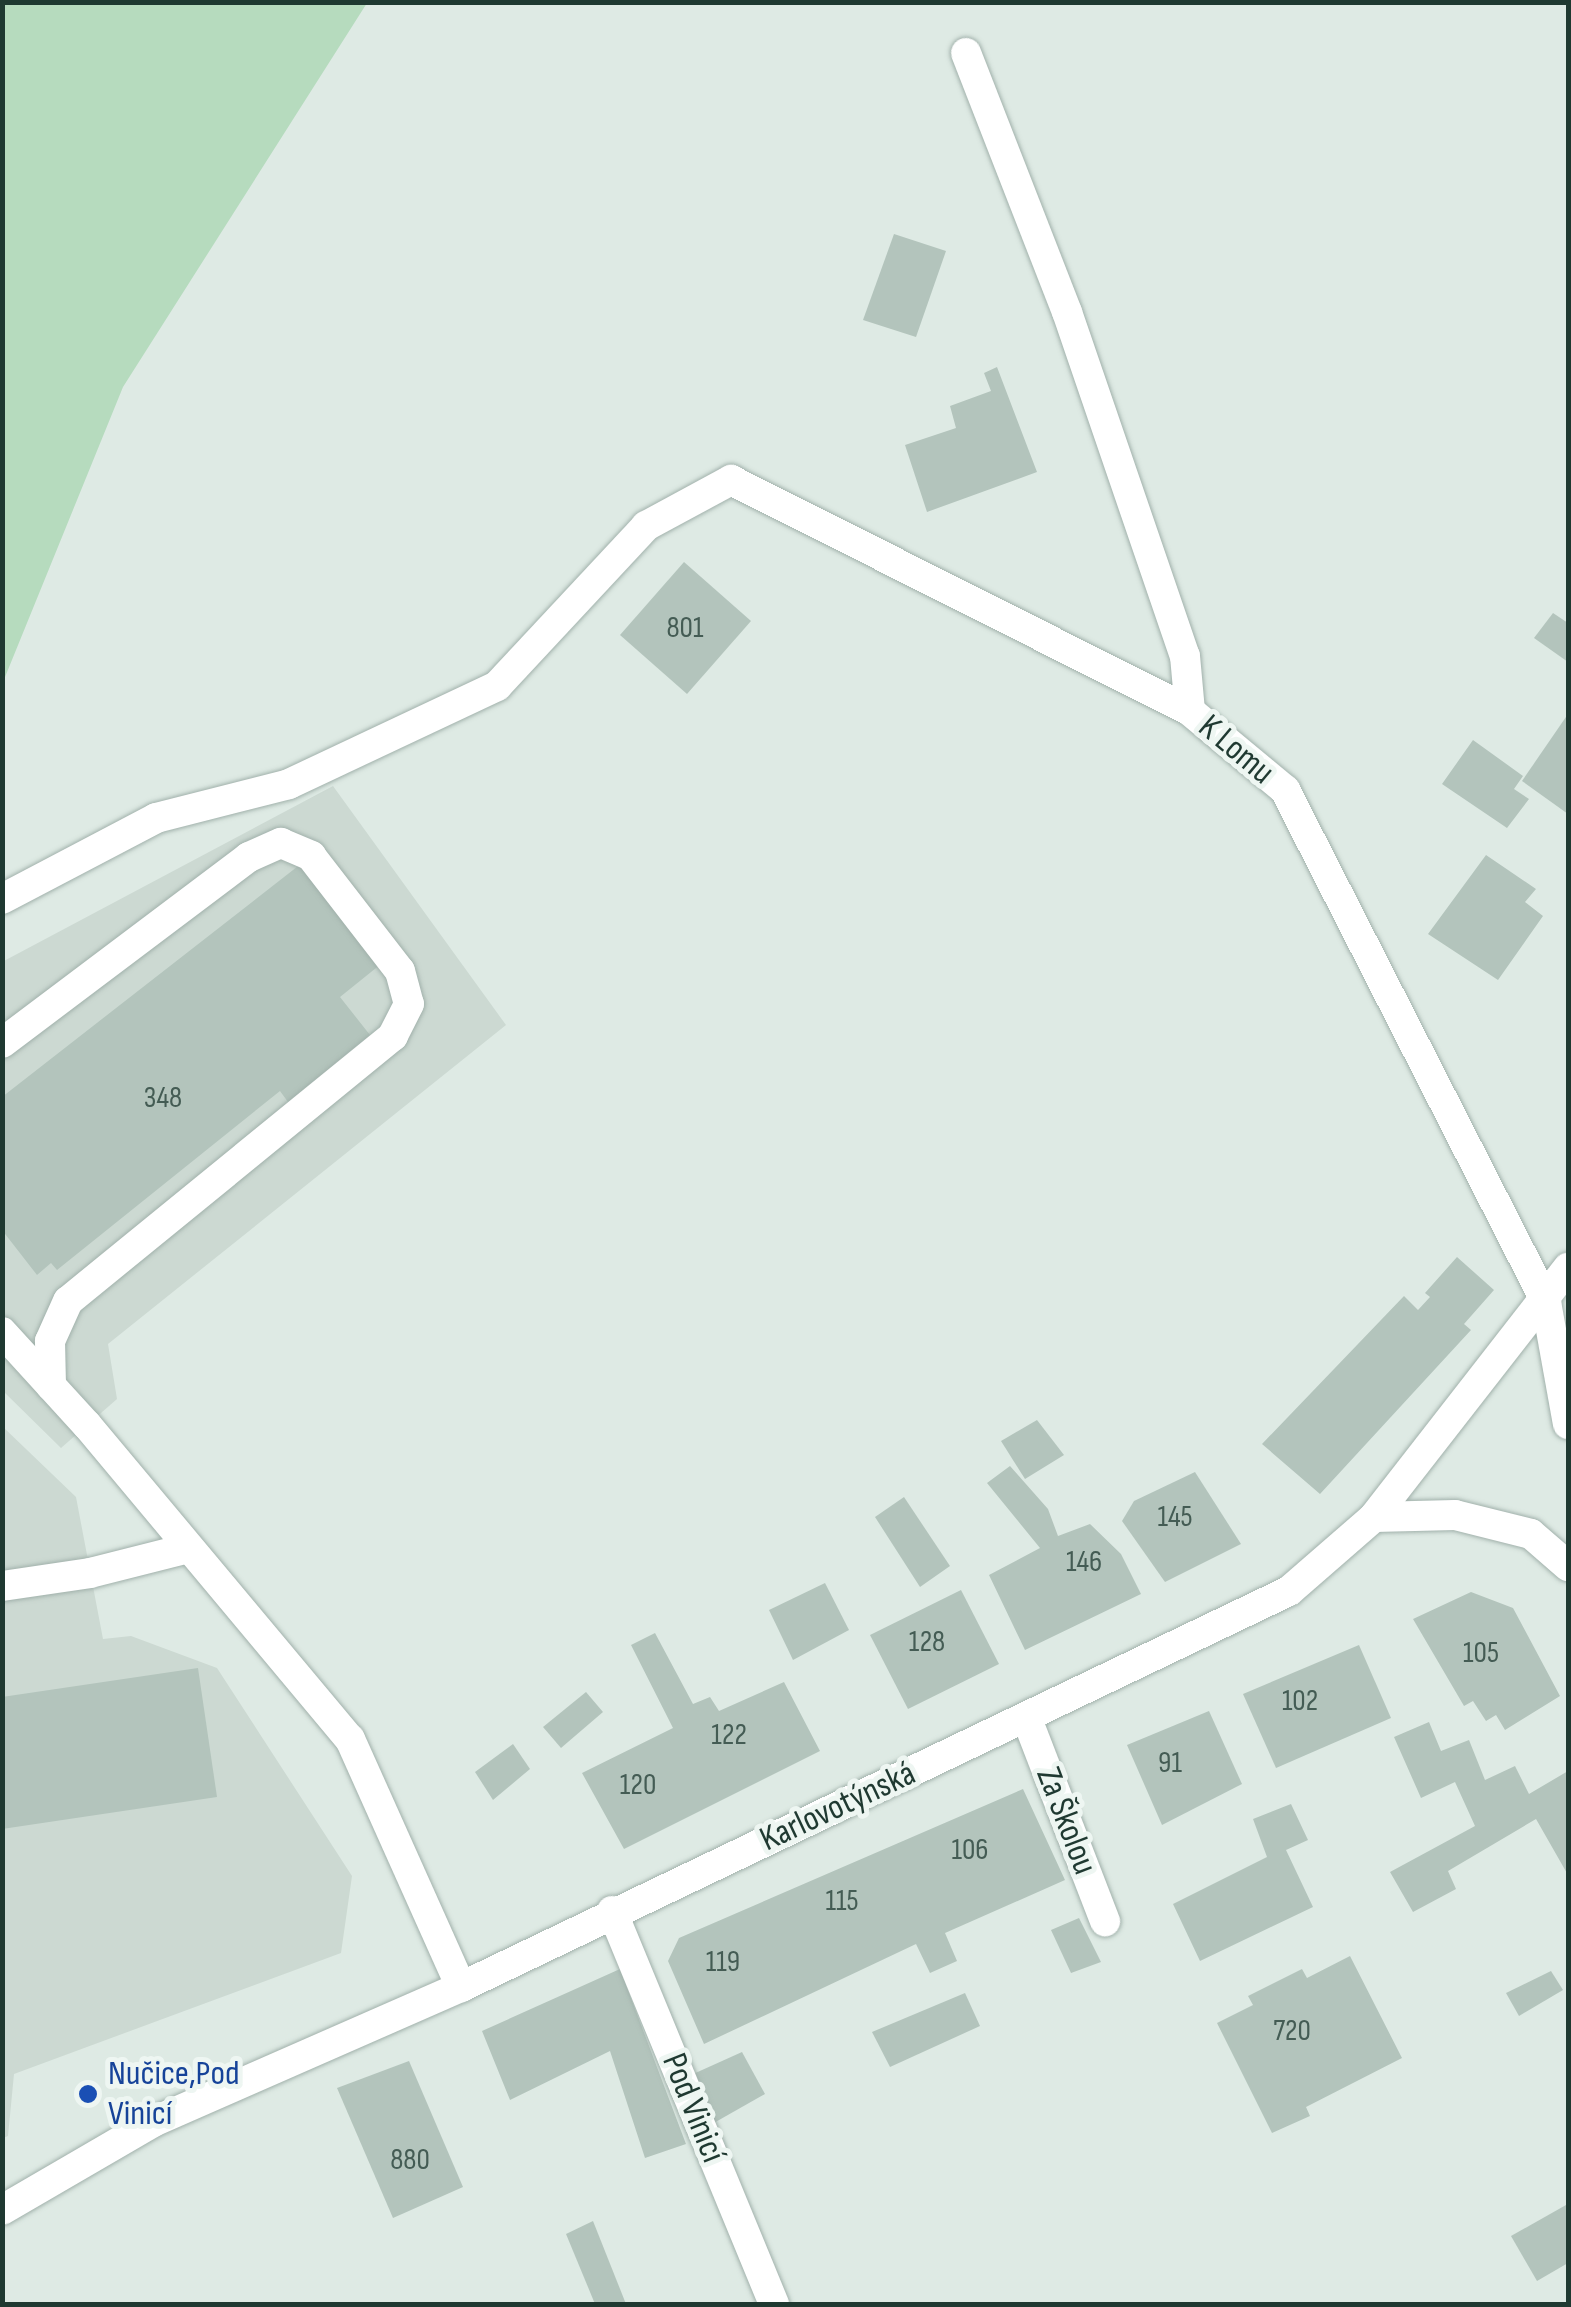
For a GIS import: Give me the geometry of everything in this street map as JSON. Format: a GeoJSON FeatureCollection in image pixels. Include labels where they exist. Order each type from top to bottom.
{"type":"FeatureCollection","features":[{"type":"Feature","properties":{"kind":"street","name":"K Lomu"},"geometry":{"type":"LineString","coordinates":[[966,53],[1067,312],[1179,638],[1190,711],[1285,790],[1546,1302],[1568,1424]]}},
{"type":"Feature","properties":{"kind":"street"},"geometry":{"type":"LineString","coordinates":[[2,900],[156,818],[289,784],[497,686],[646,526],[731,480],[1190,711]]}},
{"type":"Feature","properties":{"kind":"street"},"geometry":{"type":"LineString","coordinates":[[2,1043],[249,857],[281,843],[311,856],[400,971],[410,1004],[393,1036],[68,1300],[50,1341],[51,1386]]}},
{"type":"Feature","properties":{"kind":"street","name":"Karlovotýnská"},"geometry":{"type":"LineString","coordinates":[[2,2210],[153,2122],[461,1986],[612,1911],[1027,1720],[1289,1592],[1374,1517],[1546,1302],[1568,1268]]}},
{"type":"Feature","properties":{"kind":"street"},"geometry":{"type":"LineString","coordinates":[[2,1332],[87,1425],[350,1739],[461,1986]]}},
{"type":"Feature","properties":{"kind":"street"},"geometry":{"type":"LineString","coordinates":[[1374,1517],[1455,1515],[1531,1534],[1568,1566]]}},
{"type":"Feature","properties":{"kind":"street"},"geometry":{"type":"LineString","coordinates":[[2,1586],[90,1574],[189,1548]]}},
{"type":"Feature","properties":{"kind":"street","name":"Za Školou"},"geometry":{"type":"LineString","coordinates":[[1027,1720],[1105,1922]]}},
{"type":"Feature","properties":{"kind":"street","name":"Pod Vinicí"},"geometry":{"type":"LineString","coordinates":[[612,1911],[774,2304]]}},
{"type":"Feature","properties":{"kind":"shaded area"},"geometry":{"type":"Polygon","coordinates":[[[333,786],[506,1025],[108,1344],[117,1399],[61,1448],[3,1391],[2,962],[333,786]]]}},
{"type":"Feature","properties":{"kind":"shaded area"},"geometry":{"type":"Polygon","coordinates":[[[2,1426],[76,1497],[103,1639],[131,1636],[217,1668],[352,1876],[341,1953],[14,2074],[8,2136],[3,2138],[2,1426]]]}},
{"type":"Feature","properties":{"kind":"green space"},"geometry":{"type":"Polygon","coordinates":[[[3,2],[367,3],[123,387],[3,682],[3,2]]]}},
{"type":"Feature","properties":{"kind":"building"},"geometry":{"type":"Polygon","coordinates":[[[894,234],[946,251],[916,337],[863,320],[894,234]]]}},
{"type":"Feature","properties":{"kind":"building"},"geometry":{"type":"Polygon","coordinates":[[[997,367],[1037,472],[927,512],[905,445],[956,428],[950,406],[991,391],[984,373],[997,367]]]}},
{"type":"Feature","properties":{"kind":"building"},"geometry":{"type":"Polygon","coordinates":[[[684,562],[751,621],[687,694],[620,635],[684,562]]]}},
{"type":"Feature","properties":{"kind":"building"},"geometry":{"type":"Polygon","coordinates":[[[1553,613],[1568,623],[1568,662],[1534,638],[1553,613]]]}},
{"type":"Feature","properties":{"kind":"building"},"geometry":{"type":"Polygon","coordinates":[[[1568,714],[1568,814],[1522,781],[1568,714]]]}},
{"type":"Feature","properties":{"kind":"building"},"geometry":{"type":"Polygon","coordinates":[[[1473,740],[1523,776],[1514,789],[1529,799],[1507,828],[1442,784],[1473,740]]]}},
{"type":"Feature","properties":{"kind":"building"},"geometry":{"type":"Polygon","coordinates":[[[1486,855],[1536,889],[1525,902],[1543,916],[1498,980],[1428,934],[1486,855]]]}},
{"type":"Feature","properties":{"kind":"building"},"geometry":{"type":"Polygon","coordinates":[[[302,863],[381,964],[340,997],[370,1035],[288,1102],[280,1091],[57,1270],[51,1263],[37,1275],[2,1230],[2,1097],[302,863]]]}},
{"type":"Feature","properties":{"kind":"building"},"geometry":{"type":"Polygon","coordinates":[[[1457,1257],[1494,1290],[1464,1324],[1471,1330],[1320,1494],[1262,1444],[1404,1296],[1418,1310],[1430,1297],[1425,1293],[1457,1257]]]}},
{"type":"Feature","properties":{"kind":"building"},"geometry":{"type":"Polygon","coordinates":[[[1037,1420],[1064,1455],[1025,1479],[1001,1441],[1037,1420]]]}},
{"type":"Feature","properties":{"kind":"building"},"geometry":{"type":"Polygon","coordinates":[[[1010,1466],[1048,1509],[1058,1536],[1090,1524],[1121,1554],[1141,1594],[1025,1650],[989,1575],[1040,1548],[987,1483],[1010,1466]]]}},
{"type":"Feature","properties":{"kind":"building"},"geometry":{"type":"Polygon","coordinates":[[[1195,1472],[1241,1544],[1165,1582],[1122,1521],[1134,1501],[1195,1472]]]}},
{"type":"Feature","properties":{"kind":"building"},"geometry":{"type":"Polygon","coordinates":[[[904,1497],[950,1566],[920,1587],[875,1517],[904,1497]]]}},
{"type":"Feature","properties":{"kind":"building"},"geometry":{"type":"Polygon","coordinates":[[[825,1583],[849,1630],[793,1660],[769,1610],[825,1583]]]}},
{"type":"Feature","properties":{"kind":"building"},"geometry":{"type":"Polygon","coordinates":[[[961,1590],[999,1664],[908,1709],[870,1635],[961,1590]]]}},
{"type":"Feature","properties":{"kind":"building"},"geometry":{"type":"Polygon","coordinates":[[[1471,1592],[1513,1608],[1560,1696],[1505,1730],[1496,1715],[1486,1721],[1473,1701],[1464,1706],[1413,1619],[1471,1592]]]}},
{"type":"Feature","properties":{"kind":"building"},"geometry":{"type":"Polygon","coordinates":[[[655,1633],[693,1704],[710,1697],[719,1711],[784,1682],[820,1751],[624,1849],[582,1773],[673,1728],[631,1645],[655,1633]]]}},
{"type":"Feature","properties":{"kind":"building"},"geometry":{"type":"Polygon","coordinates":[[[1359,1645],[1391,1718],[1276,1768],[1243,1694],[1359,1645]]]}},
{"type":"Feature","properties":{"kind":"building"},"geometry":{"type":"Polygon","coordinates":[[[198,1668],[217,1797],[2,1829],[2,1697],[198,1668]]]}},
{"type":"Feature","properties":{"kind":"building"},"geometry":{"type":"Polygon","coordinates":[[[586,1692],[603,1712],[561,1748],[543,1727],[586,1692]]]}},
{"type":"Feature","properties":{"kind":"building"},"geometry":{"type":"Polygon","coordinates":[[[1209,1711],[1242,1784],[1162,1825],[1127,1745],[1209,1711]]]}},
{"type":"Feature","properties":{"kind":"building"},"geometry":{"type":"Polygon","coordinates":[[[1429,1722],[1441,1751],[1469,1740],[1485,1780],[1515,1766],[1529,1794],[1568,1771],[1568,1875],[1536,1819],[1448,1871],[1456,1889],[1413,1912],[1390,1872],[1475,1826],[1455,1782],[1421,1798],[1394,1737],[1429,1722]]]}},
{"type":"Feature","properties":{"kind":"building"},"geometry":{"type":"Polygon","coordinates":[[[513,1744],[530,1769],[493,1800],[475,1772],[513,1744]]]}},
{"type":"Feature","properties":{"kind":"building"},"geometry":{"type":"Polygon","coordinates":[[[1023,1789],[1065,1880],[945,1933],[957,1961],[930,1973],[916,1944],[704,2044],[668,1961],[679,1938],[1023,1789]]]}},
{"type":"Feature","properties":{"kind":"building"},"geometry":{"type":"Polygon","coordinates":[[[1291,1804],[1308,1840],[1286,1850],[1313,1907],[1200,1961],[1173,1904],[1267,1857],[1253,1819],[1291,1804]]]}},
{"type":"Feature","properties":{"kind":"building"},"geometry":{"type":"Polygon","coordinates":[[[1079,1918],[1101,1962],[1071,1973],[1051,1930],[1079,1918]]]}},
{"type":"Feature","properties":{"kind":"building"},"geometry":{"type":"Polygon","coordinates":[[[1350,1956],[1402,2058],[1306,2107],[1310,2116],[1272,2133],[1217,2023],[1253,2005],[1248,1996],[1302,1969],[1307,1978],[1350,1956]]]}},
{"type":"Feature","properties":{"kind":"building"},"geometry":{"type":"Polygon","coordinates":[[[620,1969],[686,2144],[645,2158],[610,2051],[510,2100],[482,2031],[620,1969]]]}},
{"type":"Feature","properties":{"kind":"building"},"geometry":{"type":"Polygon","coordinates":[[[1551,1971],[1563,1990],[1519,2016],[1506,1993],[1551,1971]]]}},
{"type":"Feature","properties":{"kind":"building"},"geometry":{"type":"Polygon","coordinates":[[[965,1993],[980,2026],[890,2067],[872,2032],[965,1993]]]}},
{"type":"Feature","properties":{"kind":"building"},"geometry":{"type":"Polygon","coordinates":[[[742,2052],[765,2094],[712,2124],[691,2075],[742,2052]]]}},
{"type":"Feature","properties":{"kind":"building"},"geometry":{"type":"Polygon","coordinates":[[[409,2061],[463,2187],[393,2218],[337,2088],[409,2061]]]}},
{"type":"Feature","properties":{"kind":"building"},"geometry":{"type":"Polygon","coordinates":[[[1566,2205],[1568,2263],[1537,2281],[1511,2236],[1566,2205]]]}},
{"type":"Feature","properties":{"kind":"building"},"geometry":{"type":"Polygon","coordinates":[[[593,2221],[626,2304],[595,2304],[566,2234],[593,2221]]]}},
{"type":"Feature","properties":{"kind":"place","name":"Nučice,Pod Vinicí"},"geometry":{"type":"Point","coordinates":[88,2094]}}]}
